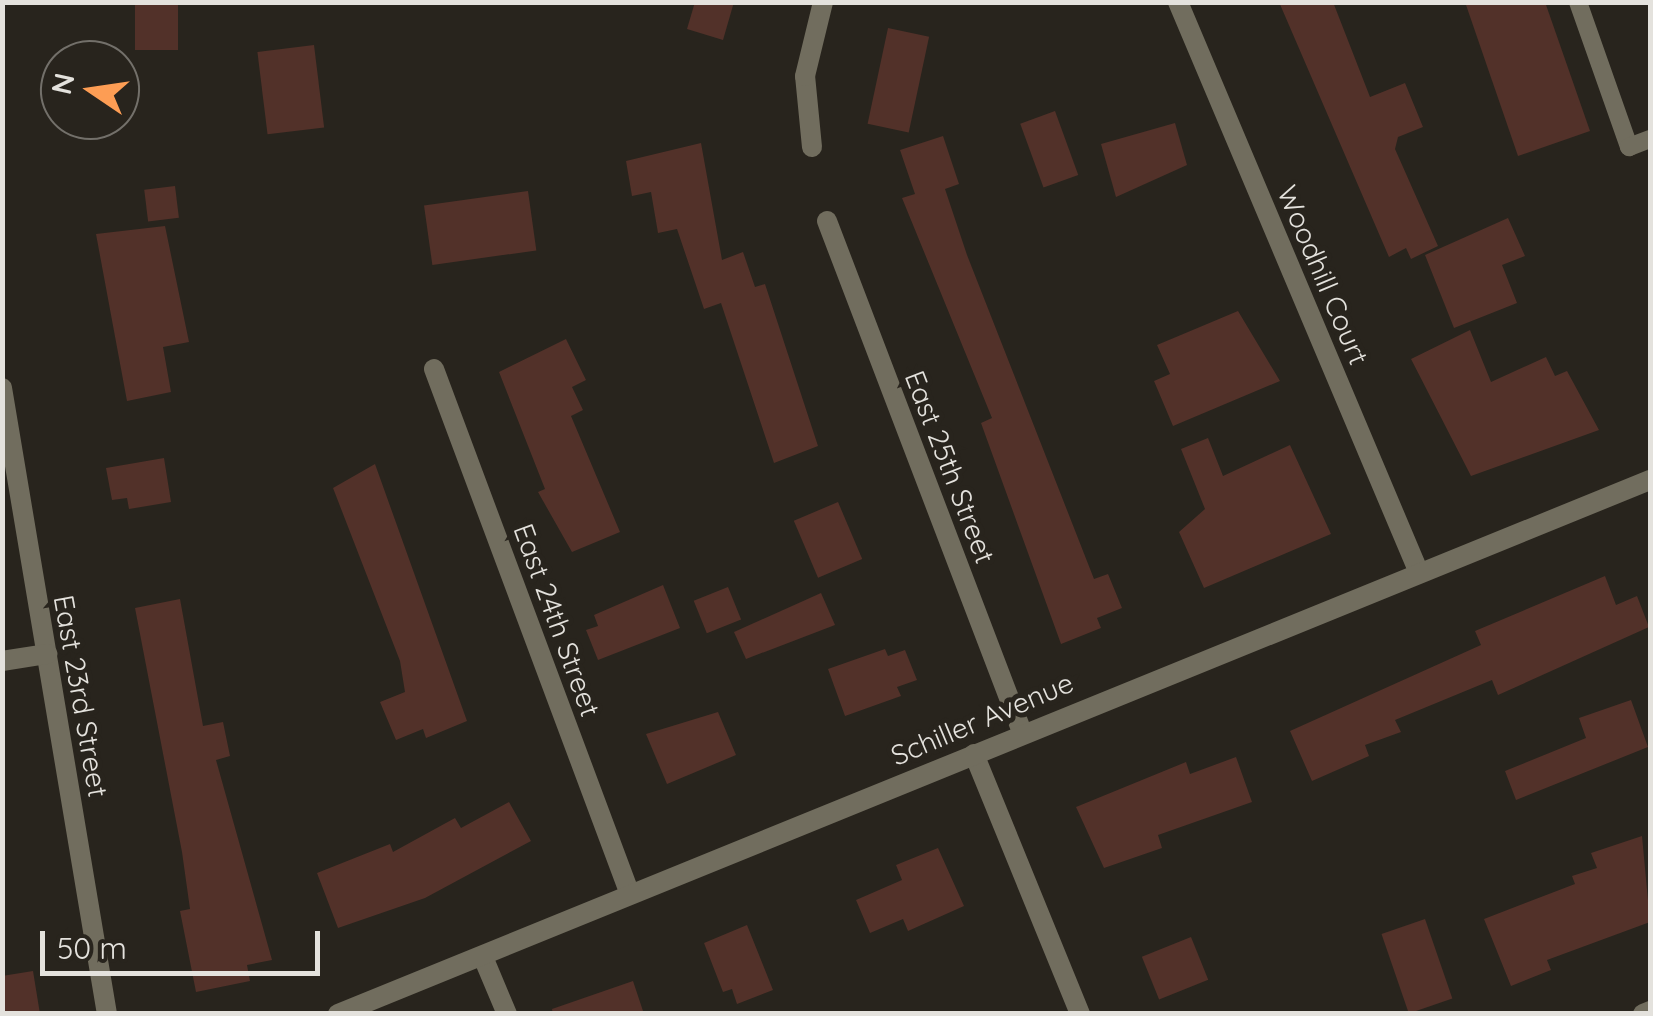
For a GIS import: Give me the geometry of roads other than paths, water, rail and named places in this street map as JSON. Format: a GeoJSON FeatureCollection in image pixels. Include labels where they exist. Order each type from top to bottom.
{"type":"FeatureCollection","features":[{"type":"Feature","properties":{"kind":"street"},"geometry":{"type":"LineString","coordinates":[[812,148],[805,76],[823,2]]}},
{"type":"Feature","properties":{"kind":"street","name":"Woodhill Court"},"geometry":{"type":"LineString","coordinates":[[1178,2],[1417,568]]}},
{"type":"Feature","properties":{"kind":"street","name":"East 25th Street"},"geometry":{"type":"LineString","coordinates":[[827,222],[1022,732]]}},
{"type":"Feature","properties":{"kind":"street","name":"East 24th Street"},"geometry":{"type":"LineString","coordinates":[[434,370],[628,889]]}},
{"type":"Feature","properties":{"kind":"street","name":"East 23rd Street"},"geometry":{"type":"LineString","coordinates":[[2,388],[106,1014]]}},
{"type":"Feature","properties":{"kind":"street","name":"Schiller Avenue"},"geometry":{"type":"LineString","coordinates":[[338,1014],[483,957],[628,889],[974,754],[1417,568],[1650,480]]}},
{"type":"Feature","properties":{"kind":"street"},"geometry":{"type":"LineString","coordinates":[[2,661],[47,654]]}},
{"type":"Feature","properties":{"kind":"street"},"geometry":{"type":"LineString","coordinates":[[974,754],[1080,1014]]}},
{"type":"Feature","properties":{"kind":"street"},"geometry":{"type":"LineString","coordinates":[[483,957],[506,1014]]}},
{"type":"Feature","properties":{"kind":"street"},"geometry":{"type":"LineString","coordinates":[[1644,1014],[1650,1010]]}},
{"type":"Feature","properties":{"kind":"lane"},"geometry":{"type":"LineString","coordinates":[[1578,2],[1629,147],[1650,140]]}}]}
